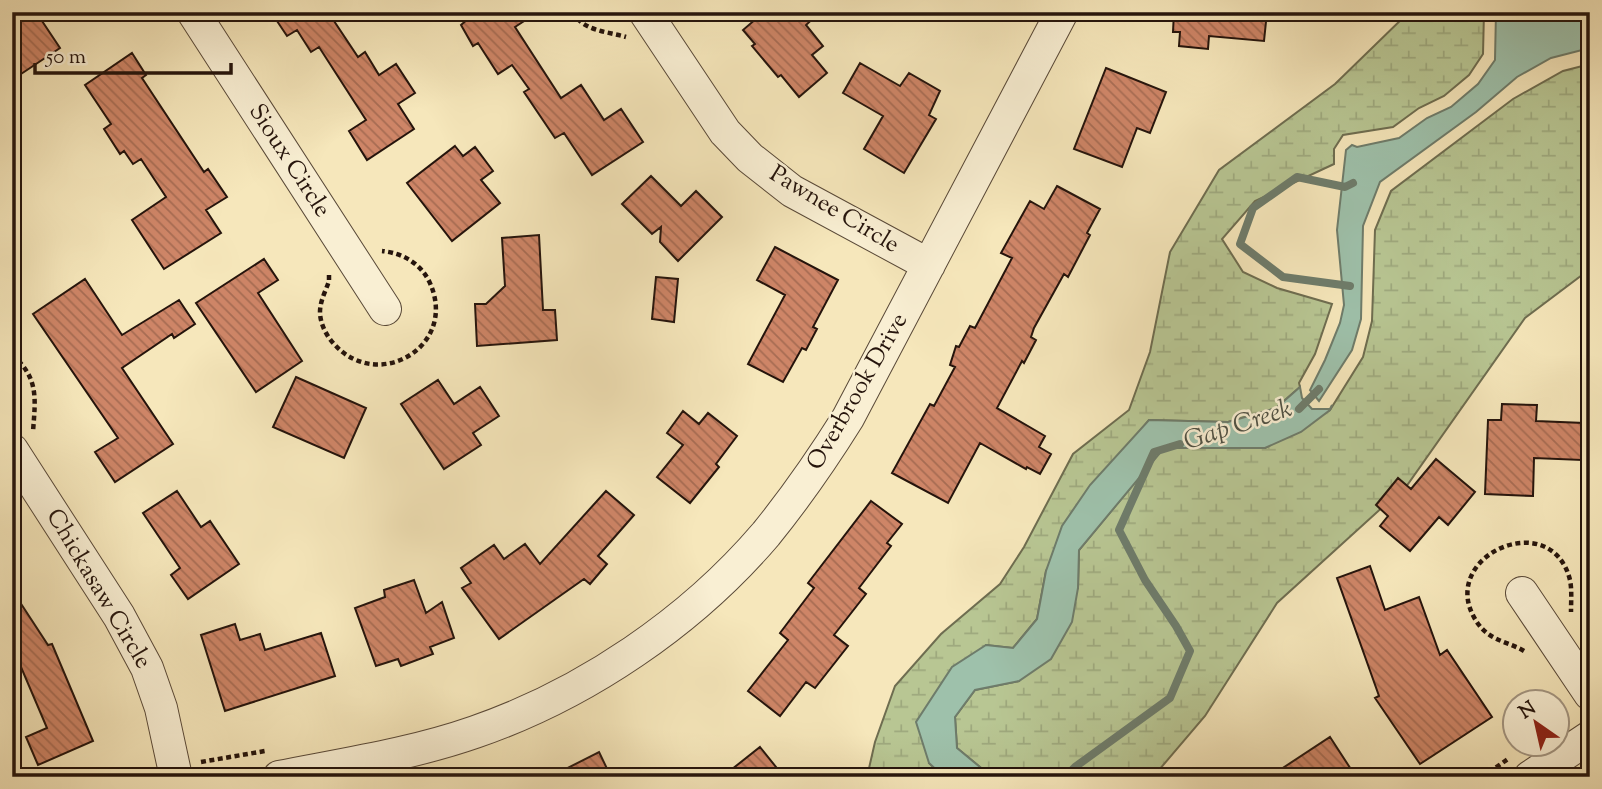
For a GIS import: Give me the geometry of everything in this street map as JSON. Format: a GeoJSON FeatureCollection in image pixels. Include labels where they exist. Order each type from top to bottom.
{"type":"FeatureCollection","features":[{"type":"Feature","properties":{"kind":"street","name":"Sioux Circle"},"geometry":{"type":"LineString","coordinates":[[193,12],[385,309]]}},
{"type":"Feature","properties":{"kind":"street","name":"Pawnee Circle"},"geometry":{"type":"LineString","coordinates":[[645,12],[725,132],[750,158],[792,191],[929,265]]}},
{"type":"Feature","properties":{"kind":"street","name":"Overbrook Drive"},"geometry":{"type":"LineString","coordinates":[[276,763],[384,757],[477,732],[564,692],[615,662],[675,621],[716,586],[765,535],[813,473],[848,418],[1062,12]]}},
{"type":"Feature","properties":{"kind":"street","name":"Chickasaw Circle"},"geometry":{"type":"LineString","coordinates":[[12,450],[119,616],[147,668],[161,708],[176,772]]}},
{"type":"Feature","properties":{"kind":"street"},"geometry":{"type":"LineString","coordinates":[[1521,593],[1590,694]]}},
{"type":"Feature","properties":{"kind":"street"},"geometry":{"type":"LineString","coordinates":[[1530,777],[1590,737]]}},
{"type":"Feature","properties":{"kind":"path"},"geometry":{"type":"LineString","coordinates":[[117,777],[276,763]]}},
{"type":"Feature","properties":{"kind":"green space"},"geometry":{"type":"Polygon","coordinates":[[[1409,12],[1484,12],[1483,54],[1469,75],[1444,96],[1419,108],[1393,127],[1343,135],[1334,149],[1334,164],[1255,201],[1222,239],[1243,272],[1277,288],[1332,304],[1315,354],[1299,383],[1300,387],[1276,408],[1228,422],[1149,420],[1124,450],[1046,571],[1037,619],[1013,648],[986,645],[929,763],[944,777],[867,777],[875,742],[895,686],[941,634],[1000,584],[1024,547],[1073,454],[1129,410],[1150,352],[1170,252],[1219,170],[1335,84],[1409,12]]]}},
{"type":"Feature","properties":{"kind":"green space"},"geometry":{"type":"Polygon","coordinates":[[[1590,64],[1590,269],[1525,318],[1408,484],[1277,603],[1205,716],[1153,777],[992,777],[957,748],[955,717],[975,690],[1019,681],[1078,588],[1079,550],[1164,447],[1265,448],[1330,410],[1363,357],[1372,321],[1375,230],[1391,191],[1513,99],[1563,71],[1590,64]]]}},
{"type":"Feature","properties":{"kind":"water","name":"Gap Creek"},"geometry":{"type":"Polygon","coordinates":[[[1496,12],[1590,12],[1590,48],[1551,58],[1517,77],[1476,112],[1380,182],[1363,226],[1361,319],[1352,350],[1319,401],[1310,390],[1340,323],[1344,305],[1337,230],[1346,150],[1352,145],[1357,147],[1399,138],[1427,118],[1451,107],[1478,84],[1495,60],[1496,12]]]}},
{"type":"Feature","properties":{"kind":"water"},"geometry":{"type":"Polygon","coordinates":[[[1300,387],[1302,398],[1312,409],[1330,409],[1332,405],[1330,410],[1301,432],[1265,448],[1164,448],[1079,550],[1078,588],[1072,622],[1051,659],[1019,681],[975,690],[955,717],[957,748],[992,777],[944,777],[929,763],[916,722],[952,667],[986,645],[1013,648],[1037,619],[1046,571],[1062,526],[1090,485],[1149,420],[1228,422],[1276,408],[1300,387]]]}},
{"type":"Feature","properties":{"kind":"building"},"geometry":{"type":"Polygon","coordinates":[[[12,12],[36,12],[60,48],[12,80],[12,12]]]}},
{"type":"Feature","properties":{"kind":"building"},"geometry":{"type":"Polygon","coordinates":[[[271,12],[328,12],[358,57],[365,52],[379,75],[396,64],[415,93],[398,104],[414,129],[367,160],[349,131],[366,120],[319,47],[311,52],[297,30],[287,36],[271,12]]]}},
{"type":"Feature","properties":{"kind":"building"},"geometry":{"type":"Polygon","coordinates":[[[476,12],[538,12],[515,27],[561,98],[581,85],[604,120],[621,109],[643,142],[592,175],[564,133],[555,138],[524,92],[529,89],[512,65],[498,74],[478,43],[473,46],[461,25],[476,12]]]}},
{"type":"Feature","properties":{"kind":"building"},"geometry":{"type":"Polygon","coordinates":[[[764,12],[820,12],[806,25],[823,46],[812,55],[827,73],[799,97],[752,46],[755,44],[743,30],[764,12]]]}},
{"type":"Feature","properties":{"kind":"building"},"geometry":{"type":"Polygon","coordinates":[[[1174,12],[1267,12],[1264,41],[1209,36],[1208,49],[1179,46],[1180,32],[1173,32],[1174,12]]]}},
{"type":"Feature","properties":{"kind":"building"},"geometry":{"type":"Polygon","coordinates":[[[132,53],[146,75],[142,78],[204,172],[208,169],[227,197],[206,210],[221,233],[164,269],[132,220],[166,197],[141,159],[133,164],[124,151],[120,154],[104,129],[111,124],[85,85],[132,53]]]}},
{"type":"Feature","properties":{"kind":"building"},"geometry":{"type":"Polygon","coordinates":[[[860,63],[900,86],[909,73],[940,91],[929,115],[936,119],[904,173],[864,149],[883,116],[843,93],[860,63]]]}},
{"type":"Feature","properties":{"kind":"building"},"geometry":{"type":"Polygon","coordinates":[[[1106,68],[1166,92],[1150,133],[1137,128],[1122,167],[1074,149],[1106,68]]]}},
{"type":"Feature","properties":{"kind":"building"},"geometry":{"type":"Polygon","coordinates":[[[455,146],[463,156],[475,147],[493,171],[481,180],[500,203],[452,241],[407,183],[455,146]]]}},
{"type":"Feature","properties":{"kind":"building"},"geometry":{"type":"Polygon","coordinates":[[[651,176],[681,206],[696,191],[722,217],[678,261],[660,242],[661,227],[652,234],[622,204],[651,176]]]}},
{"type":"Feature","properties":{"kind":"building"},"geometry":{"type":"Polygon","coordinates":[[[1057,186],[1100,209],[1068,277],[1064,274],[1034,328],[1031,337],[1036,340],[997,408],[1045,436],[1039,447],[1051,454],[1040,474],[980,443],[948,503],[892,473],[930,404],[934,406],[955,367],[950,365],[956,346],[959,347],[970,326],[975,328],[1012,258],[1001,253],[1030,201],[1044,209],[1057,186]]]}},
{"type":"Feature","properties":{"kind":"building"},"geometry":{"type":"Polygon","coordinates":[[[539,235],[543,310],[555,310],[557,340],[477,346],[475,304],[486,304],[505,286],[502,238],[539,235]]]}},
{"type":"Feature","properties":{"kind":"building"},"geometry":{"type":"Polygon","coordinates":[[[775,247],[838,280],[813,327],[817,329],[806,350],[802,348],[783,382],[748,364],[785,295],[757,280],[775,247]]]}},
{"type":"Feature","properties":{"kind":"building"},"geometry":{"type":"Polygon","coordinates":[[[264,259],[278,280],[258,293],[302,361],[256,392],[196,303],[264,259]]]}},
{"type":"Feature","properties":{"kind":"building"},"geometry":{"type":"Polygon","coordinates":[[[656,277],[678,279],[674,322],[652,319],[656,277]]]}},
{"type":"Feature","properties":{"kind":"building"},"geometry":{"type":"Polygon","coordinates":[[[85,279],[122,335],[179,300],[195,324],[174,338],[172,334],[122,368],[173,444],[115,482],[95,452],[118,438],[33,314],[85,279]]]}},
{"type":"Feature","properties":{"kind":"building"},"geometry":{"type":"Polygon","coordinates":[[[296,377],[366,408],[344,458],[273,427],[296,377]]]}},
{"type":"Feature","properties":{"kind":"building"},"geometry":{"type":"Polygon","coordinates":[[[438,380],[454,404],[480,387],[499,416],[473,433],[481,445],[444,469],[401,404],[438,380]]]}},
{"type":"Feature","properties":{"kind":"building"},"geometry":{"type":"Polygon","coordinates":[[[1502,404],[1537,405],[1536,421],[1584,423],[1582,460],[1534,458],[1533,496],[1485,494],[1488,420],[1501,420],[1502,404]]]}},
{"type":"Feature","properties":{"kind":"building"},"geometry":{"type":"Polygon","coordinates":[[[683,411],[699,424],[708,413],[737,436],[716,464],[719,467],[690,503],[657,477],[683,445],[667,433],[683,411]]]}},
{"type":"Feature","properties":{"kind":"building"},"geometry":{"type":"Polygon","coordinates":[[[1436,459],[1475,492],[1448,525],[1439,517],[1410,551],[1380,526],[1388,516],[1376,505],[1398,478],[1411,489],[1436,459]]]}},
{"type":"Feature","properties":{"kind":"building"},"geometry":{"type":"Polygon","coordinates":[[[177,491],[201,527],[210,521],[239,564],[188,599],[171,575],[180,568],[143,513],[177,491]]]}},
{"type":"Feature","properties":{"kind":"building"},"geometry":{"type":"Polygon","coordinates":[[[606,491],[634,515],[598,556],[607,564],[590,584],[584,579],[499,639],[462,588],[471,583],[461,568],[494,545],[504,559],[525,544],[540,564],[606,491]]]}},
{"type":"Feature","properties":{"kind":"building"},"geometry":{"type":"Polygon","coordinates":[[[871,501],[902,524],[887,543],[891,546],[859,588],[866,594],[834,635],[848,646],[815,688],[806,682],[780,716],[748,691],[788,640],[780,633],[814,588],[808,583],[871,501]]]}},
{"type":"Feature","properties":{"kind":"building"},"geometry":{"type":"Polygon","coordinates":[[[1370,566],[1385,610],[1419,597],[1440,655],[1447,650],[1492,717],[1420,764],[1375,698],[1379,696],[1337,578],[1370,566]]]}},
{"type":"Feature","properties":{"kind":"building"},"geometry":{"type":"Polygon","coordinates":[[[414,580],[426,613],[442,602],[454,638],[430,647],[433,654],[401,666],[398,659],[376,666],[355,608],[385,597],[384,590],[414,580]]]}},
{"type":"Feature","properties":{"kind":"building"},"geometry":{"type":"Polygon","coordinates":[[[12,590],[48,645],[52,644],[93,741],[38,765],[26,737],[47,728],[12,646],[12,590]]]}},
{"type":"Feature","properties":{"kind":"building"},"geometry":{"type":"Polygon","coordinates":[[[235,624],[240,640],[260,634],[265,650],[321,633],[335,676],[225,711],[201,635],[235,624]]]}},
{"type":"Feature","properties":{"kind":"building"},"geometry":{"type":"Polygon","coordinates":[[[1330,737],[1356,777],[1269,777],[1330,737]]]}},
{"type":"Feature","properties":{"kind":"building"},"geometry":{"type":"Polygon","coordinates":[[[760,747],[784,777],[722,777],[760,747]]]}},
{"type":"Feature","properties":{"kind":"building"},"geometry":{"type":"Polygon","coordinates":[[[599,752],[611,777],[550,777],[599,752]]]}},
{"type":"Feature","properties":{"kind":"waterway"},"geometry":{"type":"LineString","coordinates":[[1350,286],[1283,277],[1240,244],[1253,208],[1297,177],[1345,187],[1353,183]]}},
{"type":"Feature","properties":{"kind":"waterway","name":"Gap Creek"},"geometry":{"type":"LineString","coordinates":[[1299,409],[1319,389]]}},
{"type":"Feature","properties":{"kind":"waterway","name":"Gap Creek"},"geometry":{"type":"LineString","coordinates":[[1065,777],[1170,698],[1190,651],[1145,580],[1119,530],[1154,452],[1180,444]]}}]}
